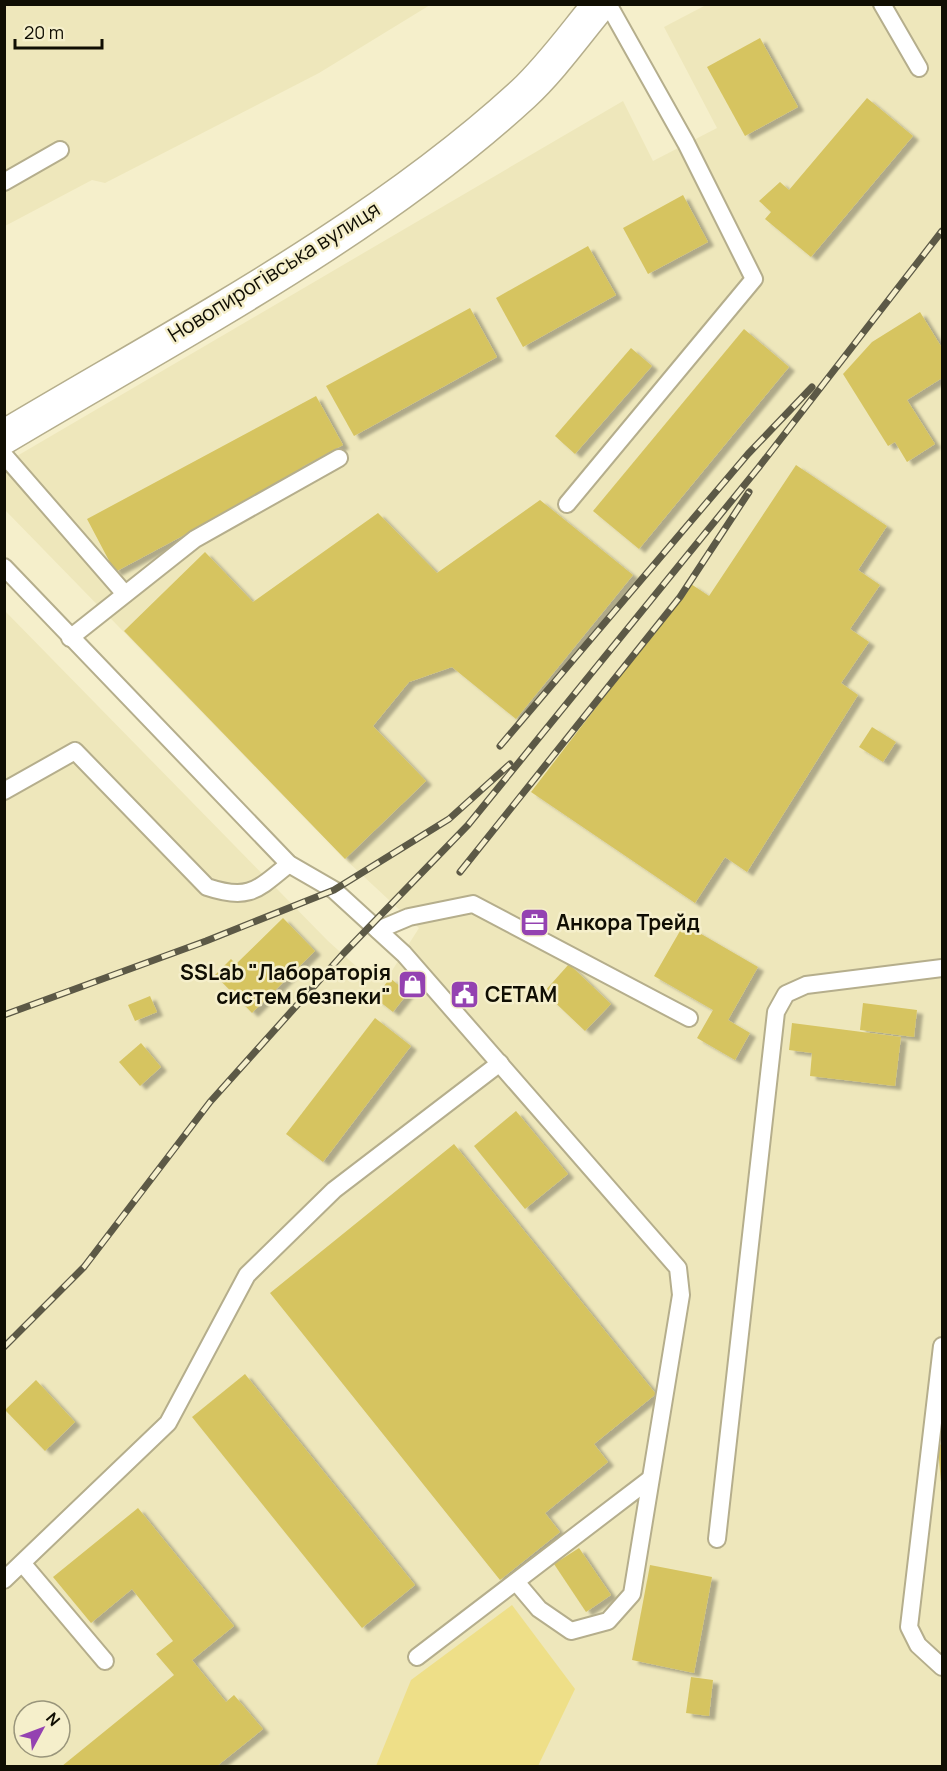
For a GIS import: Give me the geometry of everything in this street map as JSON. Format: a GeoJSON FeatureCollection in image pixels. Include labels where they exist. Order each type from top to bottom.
{"type":"FeatureCollection","features":[{"type":"Feature","properties":{"kind":"street","name":"Новопирогівська вулиця"},"geometry":{"type":"LineString","coordinates":[[4,437],[317,249],[458,149],[525,92],[600,4]]}},
{"type":"Feature","properties":{"kind":"lane"},"geometry":{"type":"LineString","coordinates":[[567,504],[754,279],[686,143],[608,4]]}},
{"type":"Feature","properties":{"kind":"lane"},"geometry":{"type":"LineString","coordinates":[[882,4],[919,68]]}},
{"type":"Feature","properties":{"kind":"lane"},"geometry":{"type":"LineString","coordinates":[[4,182],[60,150]]}},
{"type":"Feature","properties":{"kind":"lane"},"geometry":{"type":"LineString","coordinates":[[4,455],[125,594]]}},
{"type":"Feature","properties":{"kind":"lane"},"geometry":{"type":"LineString","coordinates":[[70,638],[195,539],[339,458]]}},
{"type":"Feature","properties":{"kind":"lane"},"geometry":{"type":"LineString","coordinates":[[4,567],[289,864],[334,890],[404,954],[678,1268],[681,1295],[632,1594],[608,1621],[571,1631],[539,1609],[517,1583]]}},
{"type":"Feature","properties":{"kind":"lane"},"geometry":{"type":"LineString","coordinates":[[4,791],[75,751],[207,887],[231,895],[257,889],[289,864]]}},
{"type":"Feature","properties":{"kind":"lane"},"geometry":{"type":"LineString","coordinates":[[378,930],[409,917],[473,904],[689,1018]]}},
{"type":"Feature","properties":{"kind":"lane"},"geometry":{"type":"LineString","coordinates":[[717,1539],[777,1012],[786,994],[806,986],[942,968]]}},
{"type":"Feature","properties":{"kind":"lane"},"geometry":{"type":"LineString","coordinates":[[4,1580],[168,1423],[247,1275],[334,1190],[500,1063]]}},
{"type":"Feature","properties":{"kind":"lane"},"geometry":{"type":"LineString","coordinates":[[942,1346],[909,1627],[918,1645],[942,1667]]}},
{"type":"Feature","properties":{"kind":"lane"},"geometry":{"type":"LineString","coordinates":[[417,1658],[650,1479]]}},
{"type":"Feature","properties":{"kind":"lane"},"geometry":{"type":"LineString","coordinates":[[23,1564],[105,1661]]}},
{"type":"Feature","properties":{"kind":"shaded area"},"geometry":{"type":"Polygon","coordinates":[[[5,5],[430,5],[319,73],[105,183],[92,180],[5,226],[5,5]]]}},
{"type":"Feature","properties":{"kind":"shaded area"},"geometry":{"type":"Polygon","coordinates":[[[706,5],[942,5],[942,1766],[5,1766],[4,610],[328,941],[368,977],[376,966],[388,977],[419,928],[345,859],[5,510],[5,463],[623,101],[653,161],[717,128],[664,27],[706,5]]]}},
{"type":"Feature","properties":{"kind":"shaded area"},"geometry":{"type":"Polygon","coordinates":[[[512,1605],[575,1689],[538,1766],[376,1766],[411,1680],[512,1605]]]}},
{"type":"Feature","properties":{"kind":"building"},"geometry":{"type":"Polygon","coordinates":[[[760,38],[798,107],[745,136],[707,67],[760,38]]]}},
{"type":"Feature","properties":{"kind":"building"},"geometry":{"type":"Polygon","coordinates":[[[867,98],[913,136],[811,257],[765,219],[771,212],[759,201],[780,182],[789,190],[867,98]]]}},
{"type":"Feature","properties":{"kind":"building"},"geometry":{"type":"Polygon","coordinates":[[[683,195],[708,242],[648,274],[623,228],[683,195]]]}},
{"type":"Feature","properties":{"kind":"building"},"geometry":{"type":"Polygon","coordinates":[[[588,246],[616,295],[523,347],[496,298],[588,246]]]}},
{"type":"Feature","properties":{"kind":"building"},"geometry":{"type":"Polygon","coordinates":[[[470,308],[497,357],[354,436],[326,386],[470,308]]]}},
{"type":"Feature","properties":{"kind":"building"},"geometry":{"type":"Polygon","coordinates":[[[920,312],[942,348],[942,378],[907,400],[935,444],[907,462],[895,442],[888,446],[843,374],[872,342],[920,312]]]}},
{"type":"Feature","properties":{"kind":"building"},"geometry":{"type":"Polygon","coordinates":[[[744,329],[789,367],[639,549],[593,511],[744,329]]]}},
{"type":"Feature","properties":{"kind":"building"},"geometry":{"type":"Polygon","coordinates":[[[631,348],[652,366],[575,454],[555,436],[631,348]]]}},
{"type":"Feature","properties":{"kind":"building"},"geometry":{"type":"Polygon","coordinates":[[[316,396],[343,445],[302,467],[304,471],[115,572],[87,519],[316,396]]]}},
{"type":"Feature","properties":{"kind":"building"},"geometry":{"type":"Polygon","coordinates":[[[796,465],[887,526],[858,570],[880,585],[850,629],[869,642],[841,683],[858,695],[747,872],[725,857],[695,903],[531,792],[691,584],[709,596],[796,465]]]}},
{"type":"Feature","properties":{"kind":"building"},"geometry":{"type":"Polygon","coordinates":[[[540,500],[633,575],[516,719],[452,667],[409,682],[373,726],[426,781],[345,859],[124,631],[205,552],[253,602],[378,513],[437,573],[540,500]]]}},
{"type":"Feature","properties":{"kind":"building"},"geometry":{"type":"Polygon","coordinates":[[[872,727],[896,742],[883,762],[859,747],[872,727]]]}},
{"type":"Feature","properties":{"kind":"building"},"geometry":{"type":"Polygon","coordinates":[[[283,918],[315,951],[252,1013],[215,975],[231,959],[236,964],[283,918]]]}},
{"type":"Feature","properties":{"kind":"building"},"geometry":{"type":"Polygon","coordinates":[[[684,924],[758,967],[728,1020],[750,1033],[735,1060],[697,1038],[713,1010],[654,976],[684,924]]]}},
{"type":"Feature","properties":{"kind":"building"},"geometry":{"type":"Polygon","coordinates":[[[569,964],[611,1004],[585,1031],[544,992],[569,964]]]}},
{"type":"Feature","properties":{"kind":"building"},"geometry":{"type":"Polygon","coordinates":[[[390,978],[408,993],[393,1012],[375,998],[390,978]]]}},
{"type":"Feature","properties":{"kind":"building"},"geometry":{"type":"Polygon","coordinates":[[[150,996],[157,1012],[135,1021],[128,1005],[150,996]]]}},
{"type":"Feature","properties":{"kind":"building"},"geometry":{"type":"Polygon","coordinates":[[[863,1003],[917,1010],[914,1037],[860,1030],[863,1003]]]}},
{"type":"Feature","properties":{"kind":"building"},"geometry":{"type":"Polygon","coordinates":[[[375,1018],[411,1046],[323,1162],[286,1134],[375,1018]]]}},
{"type":"Feature","properties":{"kind":"building"},"geometry":{"type":"Polygon","coordinates":[[[792,1023],[901,1037],[895,1086],[810,1076],[812,1053],[789,1050],[792,1023]]]}},
{"type":"Feature","properties":{"kind":"building"},"geometry":{"type":"Polygon","coordinates":[[[141,1043],[161,1067],[140,1086],[119,1062],[141,1043]]]}},
{"type":"Feature","properties":{"kind":"building"},"geometry":{"type":"Polygon","coordinates":[[[516,1111],[568,1174],[525,1209],[474,1146],[516,1111]]]}},
{"type":"Feature","properties":{"kind":"building"},"geometry":{"type":"Polygon","coordinates":[[[454,1144],[656,1394],[594,1444],[608,1462],[545,1513],[560,1532],[500,1580],[270,1293],[454,1144]]]}},
{"type":"Feature","properties":{"kind":"building"},"geometry":{"type":"Polygon","coordinates":[[[245,1374],[415,1585],[362,1628],[192,1417],[245,1374]]]}},
{"type":"Feature","properties":{"kind":"building"},"geometry":{"type":"Polygon","coordinates":[[[36,1380],[75,1422],[45,1451],[5,1410],[36,1380]]]}},
{"type":"Feature","properties":{"kind":"building"},"geometry":{"type":"Polygon","coordinates":[[[942,1443],[942,1483],[941,1483],[938,1447],[942,1443]]]}},
{"type":"Feature","properties":{"kind":"building"},"geometry":{"type":"Polygon","coordinates":[[[138,1508],[234,1626],[192,1660],[226,1702],[234,1695],[263,1729],[217,1766],[62,1766],[174,1675],[156,1654],[173,1641],[132,1589],[91,1623],[53,1577],[138,1508]]]}},
{"type":"Feature","properties":{"kind":"building"},"geometry":{"type":"Polygon","coordinates":[[[579,1548],[611,1595],[586,1612],[554,1564],[579,1548]]]}},
{"type":"Feature","properties":{"kind":"building"},"geometry":{"type":"Polygon","coordinates":[[[650,1565],[712,1577],[694,1673],[632,1660],[650,1565]]]}},
{"type":"Feature","properties":{"kind":"building"},"geometry":{"type":"Polygon","coordinates":[[[691,1677],[713,1680],[709,1716],[686,1713],[691,1677]]]}},
{"type":"Feature","properties":{"kind":"railway"},"geometry":{"type":"LineString","coordinates":[[4,1347],[84,1267],[210,1102],[343,954],[468,825],[759,467],[942,231]]}},
{"type":"Feature","properties":{"kind":"railway"},"geometry":{"type":"LineString","coordinates":[[500,746],[748,454],[812,387]]}},
{"type":"Feature","properties":{"kind":"railway"},"geometry":{"type":"LineString","coordinates":[[460,872],[680,597],[749,492]]}},
{"type":"Feature","properties":{"kind":"railway"},"geometry":{"type":"LineString","coordinates":[[4,1015],[206,941],[334,890],[449,819],[510,764]]}},
{"type":"Feature","properties":{"kind":"place","name":"Анкора Трейд"},"geometry":{"type":"Point","coordinates":[535,923]}},
{"type":"Feature","properties":{"kind":"place","name":"SSLab \"Лабораторія систем безпеки\""},"geometry":{"type":"Point","coordinates":[412,985]}},
{"type":"Feature","properties":{"kind":"place","name":"СЕТАМ"},"geometry":{"type":"Point","coordinates":[464,995]}}]}
